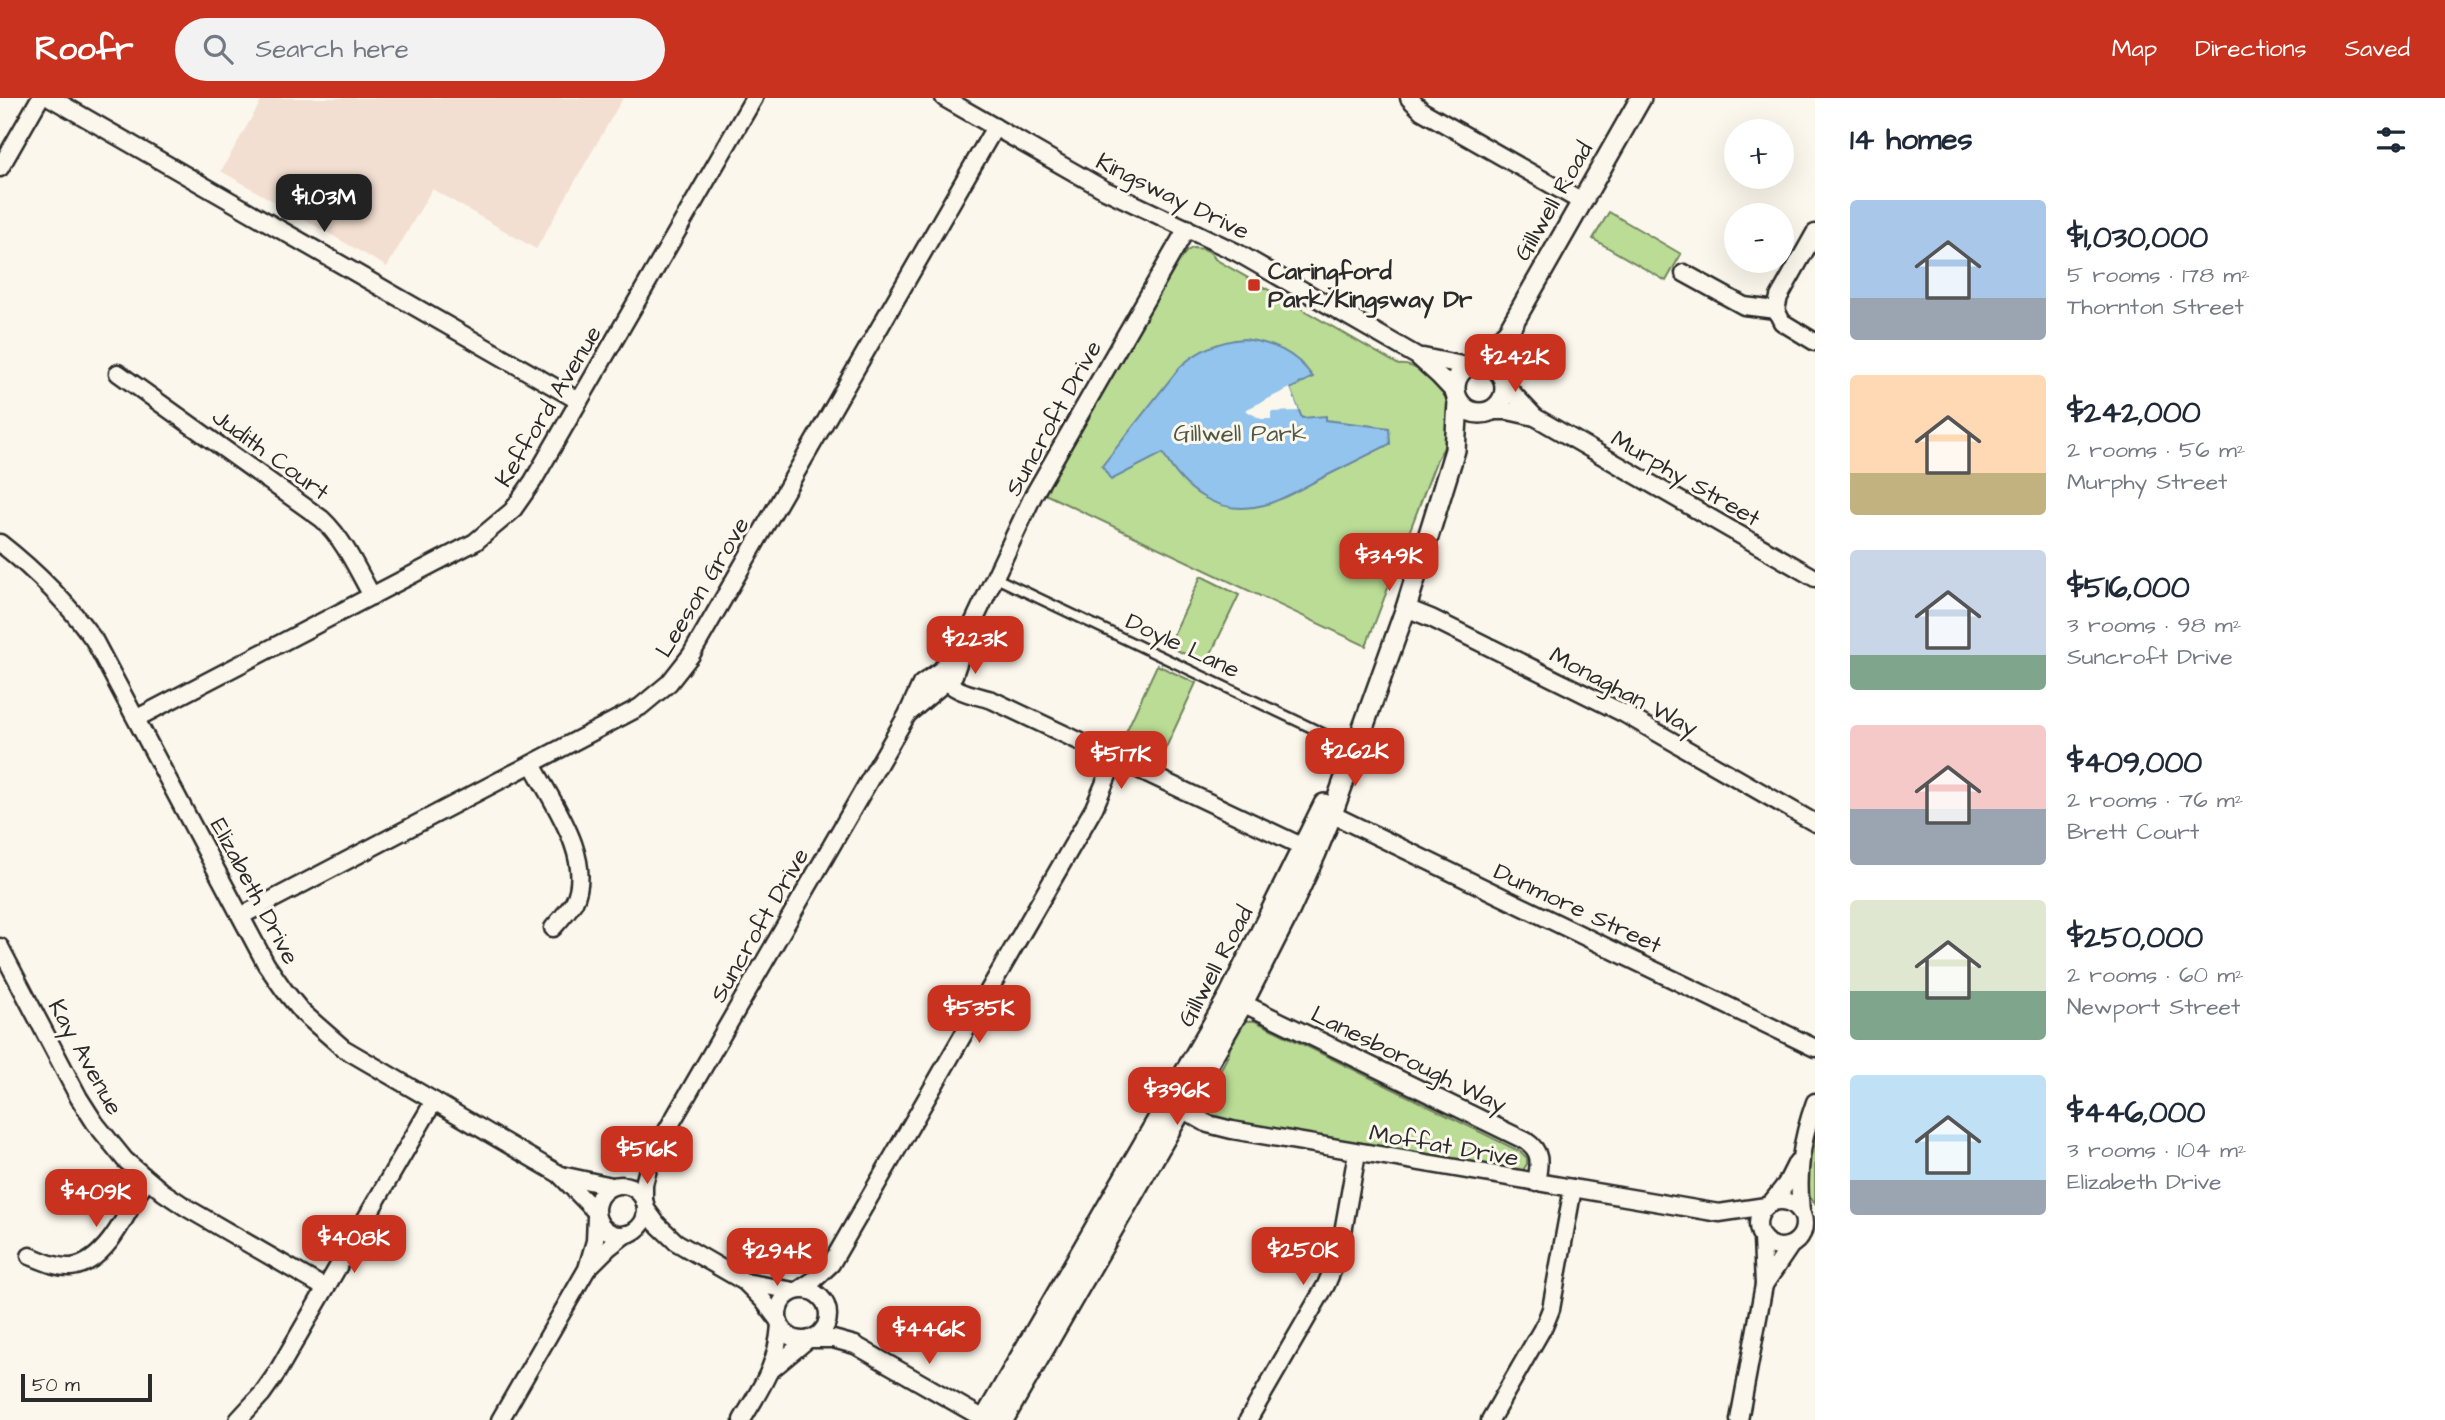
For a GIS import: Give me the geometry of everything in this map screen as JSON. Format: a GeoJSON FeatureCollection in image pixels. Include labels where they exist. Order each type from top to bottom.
{"type":"FeatureCollection","features":[{"type":"Feature","properties":{"kind":"street"},"geometry":{"type":"LineString","coordinates":[[0,167],[40,98]]}},
{"type":"Feature","properties":{"kind":"street"},"geometry":{"type":"LineString","coordinates":[[51,98],[579,401]]}},
{"type":"Feature","properties":{"kind":"street","name":"Kefford Avenue"},"geometry":{"type":"LineString","coordinates":[[137,718],[475,542],[498,524],[524,496],[754,98]]}},
{"type":"Feature","properties":{"kind":"street","name":"Kingsway Drive"},"geometry":{"type":"LineString","coordinates":[[944,98],[1105,190],[1238,253],[1417,356],[1442,363],[1472,365]]}},
{"type":"Feature","properties":{"kind":"street"},"geometry":{"type":"LineString","coordinates":[[1409,98],[1422,111],[1582,202]]}},
{"type":"Feature","properties":{"kind":"street","name":"Gillwell Road"},"geometry":{"type":"LineString","coordinates":[[1504,381],[1503,356],[1509,330],[1641,98]]}},
{"type":"Feature","properties":{"kind":"street","name":"Leeson Grove"},"geometry":{"type":"LineString","coordinates":[[241,916],[640,707],[656,696],[681,670],[995,127]]}},
{"type":"Feature","properties":{"kind":"street","name":"Suncroft Drive"},"geometry":{"type":"LineString","coordinates":[[645,1205],[644,1184],[651,1158],[907,715],[947,676],[1043,478],[1187,228]]}},
{"type":"Feature","properties":{"kind":"street"},"geometry":{"type":"LineString","coordinates":[[1815,233],[1779,297],[1776,310],[1782,322],[1815,342]]}},
{"type":"Feature","properties":{"kind":"street"},"geometry":{"type":"LineString","coordinates":[[1685,273],[1744,306],[1776,310]]}},
{"type":"Feature","properties":{"kind":"street","name":"Gillwell Road"},"geometry":{"type":"LineString","coordinates":[[1472,365],[1509,330]]}},
{"type":"Feature","properties":{"kind":"street","name":"Kingsway Drive"},"geometry":{"type":"LineString","coordinates":[[1417,356],[1456,398]]}},
{"type":"Feature","properties":{"kind":"street"},"geometry":{"type":"LineString","coordinates":[[1472,365],[1492,366],[1504,381],[1502,401],[1488,412],[1470,412],[1456,398],[1456,378],[1472,365]]}},
{"type":"Feature","properties":{"kind":"street","name":"Judith Court"},"geometry":{"type":"LineString","coordinates":[[118,373],[322,519],[335,531],[372,596]]}},
{"type":"Feature","properties":{"kind":"street","name":"Murphy Street"},"geometry":{"type":"LineString","coordinates":[[1504,381],[1535,418]]}},
{"type":"Feature","properties":{"kind":"street","name":"Gillwell Road"},"geometry":{"type":"LineString","coordinates":[[985,1420],[1236,1000],[1310,850],[1378,690],[1406,608],[1455,450],[1456,398]]}},
{"type":"Feature","properties":{"kind":"street","name":"Murphy Street"},"geometry":{"type":"LineString","coordinates":[[1488,412],[1508,411],[1535,418],[1815,578]]}},
{"type":"Feature","properties":{"kind":"street","name":"Gillwell Road"},"geometry":{"type":"LineString","coordinates":[[1455,450],[1475,423],[1488,412]]}},
{"type":"Feature","properties":{"kind":"street","name":"Elizabeth Drive"},"geometry":{"type":"LineString","coordinates":[[0,543],[37,573],[74,612],[106,660],[266,964],[302,1012],[344,1048],[559,1174],[596,1214]]}},
{"type":"Feature","properties":{"kind":"street","name":"Monaghan Way"},"geometry":{"type":"LineString","coordinates":[[1406,608],[1623,713],[1815,823]]}},
{"type":"Feature","properties":{"kind":"street"},"geometry":{"type":"LineString","coordinates":[[947,676],[966,692],[992,700],[1310,850]]}},
{"type":"Feature","properties":{"kind":"street"},"geometry":{"type":"LineString","coordinates":[[742,1420],[771,1370],[778,1345],[779,1306],[788,1294],[814,1280],[831,1264],[1094,808],[1108,793],[1121,762]]}},
{"type":"Feature","properties":{"kind":"street"},"geometry":{"type":"LineString","coordinates":[[532,764],[569,834],[580,865],[580,879],[573,902],[553,928]]}},
{"type":"Feature","properties":{"kind":"street","name":"Dunmore Street"},"geometry":{"type":"LineString","coordinates":[[1327,811],[1815,1048]]}},
{"type":"Feature","properties":{"kind":"street","name":"Kay Avenue"},"geometry":{"type":"LineString","coordinates":[[0,947],[79,1098],[109,1141],[146,1179],[187,1208],[325,1288]]}},
{"type":"Feature","properties":{"kind":"street","name":"Lanesborough Way"},"geometry":{"type":"LineString","coordinates":[[1236,1000],[1526,1141],[1534,1146],[1539,1155],[1536,1183]]}},
{"type":"Feature","properties":{"kind":"street"},"geometry":{"type":"LineString","coordinates":[[238,1420],[276,1374],[434,1101]]}},
{"type":"Feature","properties":{"kind":"street"},"geometry":{"type":"LineString","coordinates":[[1739,1420],[1764,1285],[1758,1219],[1786,1184],[1800,1157],[1815,1102]]}},
{"type":"Feature","properties":{"kind":"street","name":"Gillwell Road"},"geometry":{"type":"LineString","coordinates":[[1003,1420],[1175,1105]]}},
{"type":"Feature","properties":{"kind":"street","name":"Moffat Drive"},"geometry":{"type":"LineString","coordinates":[[1175,1105],[1216,1126],[1357,1153],[1720,1213],[1761,1236]]}},
{"type":"Feature","properties":{"kind":"street"},"geometry":{"type":"LineString","coordinates":[[1248,1420],[1326,1285],[1339,1255],[1357,1153]]}},
{"type":"Feature","properties":{"kind":"street"},"geometry":{"type":"LineString","coordinates":[[1764,1285],[1804,1230],[1806,1217],[1800,1157]]}},
{"type":"Feature","properties":{"kind":"street","name":"Suncroft Drive"},"geometry":{"type":"LineString","coordinates":[[615,1185],[651,1158]]}},
{"type":"Feature","properties":{"kind":"street","name":"Elizabeth Drive"},"geometry":{"type":"LineString","coordinates":[[559,1174],[615,1185]]}},
{"type":"Feature","properties":{"kind":"street"},"geometry":{"type":"LineString","coordinates":[[30,1256],[56,1266],[72,1267],[86,1263],[108,1244],[146,1179]]}},
{"type":"Feature","properties":{"kind":"street"},"geometry":{"type":"LineString","coordinates":[[500,1420],[587,1269],[595,1241],[599,1196],[615,1185],[634,1188],[657,1224],[676,1242]]}},
{"type":"Feature","properties":{"kind":"street"},"geometry":{"type":"LineString","coordinates":[[1490,1420],[1552,1309],[1573,1188]]}},
{"type":"Feature","properties":{"kind":"street"},"geometry":{"type":"LineString","coordinates":[[1769,1204],[1784,1201],[1791,1203],[1806,1217]]}},
{"type":"Feature","properties":{"kind":"street","name":"Moffat Drive"},"geometry":{"type":"LineString","coordinates":[[1720,1213],[1769,1204]]}},
{"type":"Feature","properties":{"kind":"street"},"geometry":{"type":"LineString","coordinates":[[587,1269],[608,1248],[643,1223],[645,1205]]}},
{"type":"Feature","properties":{"kind":"street"},"geometry":{"type":"LineString","coordinates":[[596,1214],[604,1229],[619,1235],[650,1234],[676,1242],[745,1282],[763,1300],[791,1337],[834,1339],[855,1345]]}},
{"type":"Feature","properties":{"kind":"street"},"geometry":{"type":"LineString","coordinates":[[1761,1236],[1779,1247],[1815,1237]]}},
{"type":"Feature","properties":{"kind":"street"},"geometry":{"type":"LineString","coordinates":[[771,1370],[808,1339],[817,1336],[826,1326],[831,1264]]}},
{"type":"Feature","properties":{"kind":"street"},"geometry":{"type":"LineString","coordinates":[[745,1282],[817,1293],[839,1330],[855,1345],[985,1420]]}},
{"type":"Feature","properties":{"kind":"lane","name":"Doyle Lane"},"geometry":{"type":"LineString","coordinates":[[994,578],[1354,748]]}},
{"type":"Feature","properties":{"kind":"shaded area"},"geometry":{"type":"Polygon","coordinates":[[[263,98],[623,98],[536,249],[432,189],[387,267],[221,171],[263,98]]]}},
{"type":"Feature","properties":{"kind":"green space"},"geometry":{"type":"Polygon","coordinates":[[[1609,212],[1681,254],[1666,281],[1593,239],[1609,212]]]}},
{"type":"Feature","properties":{"kind":"green space","name":"Gillwell Park"},"geometry":{"type":"Polygon","coordinates":[[[1192,248],[1208,251],[1215,259],[1399,365],[1424,373],[1435,381],[1447,401],[1450,425],[1447,437],[1366,646],[1045,494],[1179,260],[1192,248]]]}},
{"type":"Feature","properties":{"kind":"green space"},"geometry":{"type":"Polygon","coordinates":[[[1201,576],[1239,595],[1206,664],[1168,646],[1201,576]]]}},
{"type":"Feature","properties":{"kind":"green space"},"geometry":{"type":"Polygon","coordinates":[[[1157,665],[1196,683],[1163,754],[1124,736],[1157,665]]]}},
{"type":"Feature","properties":{"kind":"green space"},"geometry":{"type":"Polygon","coordinates":[[[1243,1021],[1255,1021],[1521,1152],[1527,1158],[1527,1164],[1522,1172],[1223,1122],[1206,1115],[1197,1100],[1204,1086],[1216,1078],[1229,1054],[1231,1037],[1243,1021]]]}},
{"type":"Feature","properties":{"kind":"green space"},"geometry":{"type":"Polygon","coordinates":[[[1815,1132],[1815,1204],[1803,1187],[1815,1132]]]}},
{"type":"Feature","properties":{"kind":"water"},"geometry":{"type":"Polygon","coordinates":[[[1244,339],[1283,350],[1299,361],[1313,377],[1290,389],[1302,418],[1326,416],[1326,420],[1389,428],[1390,444],[1285,497],[1248,508],[1218,504],[1204,498],[1181,479],[1163,453],[1111,480],[1102,466],[1180,367],[1194,355],[1210,347],[1244,339]]]}},
{"type":"Feature","properties":{"kind":"pier"},"geometry":{"type":"Polygon","coordinates":[[[1290,388],[1299,411],[1271,412],[1271,419],[1261,419],[1245,410],[1290,388]]]}},
{"type":"Feature","properties":{"kind":"place","name":"Caringford Park/Kingsway Dr"},"geometry":{"type":"Point","coordinates":[1254,285]}}]}
